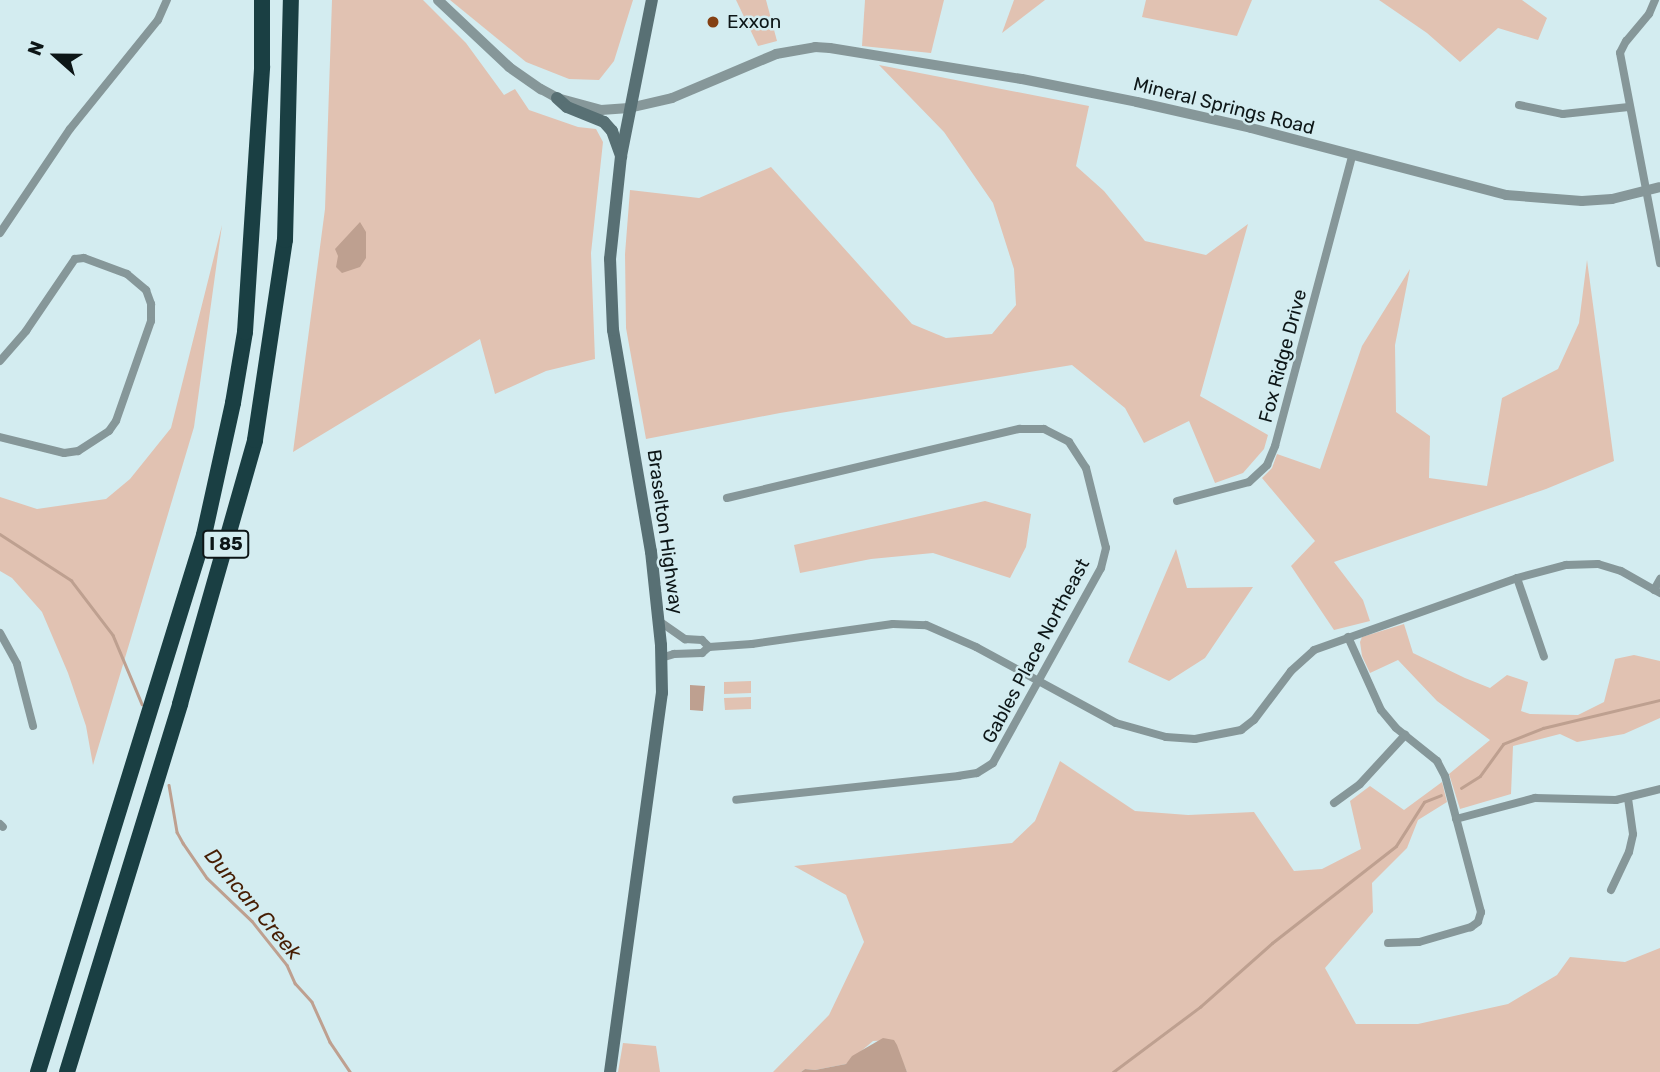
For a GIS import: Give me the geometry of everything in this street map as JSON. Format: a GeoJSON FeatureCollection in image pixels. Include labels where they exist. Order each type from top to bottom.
{"type":"FeatureCollection","features":[{"type":"Feature","properties":{"kind":"highway","name":"I 85"},"geometry":{"type":"LineString","coordinates":[[38,1072],[204,536],[233,403],[245,332],[262,67],[262,0]]}},
{"type":"Feature","properties":{"kind":"highway","name":"I 85"},"geometry":{"type":"LineString","coordinates":[[67,1072],[180,704],[256,440],[285,240],[291,0]]}},
{"type":"Feature","properties":{"kind":"main road","name":"Braselton Highway"},"geometry":{"type":"LineString","coordinates":[[610,1072],[656,756],[662,693],[662,658],[651,552],[613,330],[610,259],[621,156],[652,0]]}},
{"type":"Feature","properties":{"kind":"main road"},"geometry":{"type":"LineString","coordinates":[[557,98],[567,107],[604,122],[612,131],[621,156]]}},
{"type":"Feature","properties":{"kind":"street"},"geometry":{"type":"LineString","coordinates":[[0,233],[70,130],[158,20],[167,0]]}},
{"type":"Feature","properties":{"kind":"street","name":"Mineral Springs Road"},"geometry":{"type":"LineString","coordinates":[[438,0],[509,68],[557,98],[601,110],[629,108],[672,98],[776,54],[815,47],[830,48],[1024,79],[1251,128],[1506,195],[1544,200],[1612,199],[1660,187]]}},
{"type":"Feature","properties":{"kind":"street"},"geometry":{"type":"LineString","coordinates":[[1655,0],[1649,14],[1626,41],[1620,53],[1660,263]]}},
{"type":"Feature","properties":{"kind":"street"},"geometry":{"type":"LineString","coordinates":[[1519,105],[1563,114],[1629,107]]}},
{"type":"Feature","properties":{"kind":"street","name":"Fox Ridge Drive"},"geometry":{"type":"LineString","coordinates":[[1177,502],[1249,482],[1267,466],[1275,446],[1352,156]]}},
{"type":"Feature","properties":{"kind":"street"},"geometry":{"type":"LineString","coordinates":[[0,361],[26,331],[75,259],[83,258],[127,274],[146,290],[151,304],[151,320],[109,431],[78,451],[64,453],[0,437]]}},
{"type":"Feature","properties":{"kind":"street","name":"Gables Place Northeast"},"geometry":{"type":"LineString","coordinates":[[727,498],[1020,429],[1044,429],[1069,442],[1086,468],[1105,548],[1101,568],[993,763],[977,773],[736,800]]}},
{"type":"Feature","properties":{"kind":"street"},"geometry":{"type":"LineString","coordinates":[[662,658],[674,653],[702,653],[709,647],[752,644],[893,624],[926,625],[1093,712],[1139,732],[1195,739],[1241,730],[1254,720],[1304,657],[1348,636],[1517,578],[1566,565],[1598,564],[1621,571],[1657,592],[1660,579]]}},
{"type":"Feature","properties":{"kind":"street"},"geometry":{"type":"LineString","coordinates":[[1517,578],[1544,657]]}},
{"type":"Feature","properties":{"kind":"street"},"geometry":{"type":"LineString","coordinates":[[659,621],[685,639],[702,640],[709,647]]}},
{"type":"Feature","properties":{"kind":"street"},"geometry":{"type":"LineString","coordinates":[[0,633],[17,664],[33,726]]}},
{"type":"Feature","properties":{"kind":"street"},"geometry":{"type":"LineString","coordinates":[[1348,636],[1381,710],[1405,735],[1437,761],[1445,776],[1481,912],[1478,922],[1471,927],[1419,942],[1388,943]]}},
{"type":"Feature","properties":{"kind":"street"},"geometry":{"type":"LineString","coordinates":[[1334,803],[1360,784],[1405,735]]}},
{"type":"Feature","properties":{"kind":"street"},"geometry":{"type":"LineString","coordinates":[[1456,819],[1535,797],[1628,798],[1660,789]]}},
{"type":"Feature","properties":{"kind":"street"},"geometry":{"type":"LineString","coordinates":[[1611,890],[1629,852],[1633,834],[1628,798]]}},
{"type":"Feature","properties":{"kind":"shaded area"},"geometry":{"type":"Polygon","coordinates":[[[332,0],[423,0],[466,43],[504,95],[515,89],[529,110],[578,127],[596,129],[603,142],[591,253],[595,359],[546,371],[495,394],[480,339],[293,452],[325,209],[332,0]]]}},
{"type":"Feature","properties":{"kind":"shaded area"},"geometry":{"type":"Polygon","coordinates":[[[450,0],[633,0],[614,61],[599,80],[569,79],[526,62],[450,0]]]}},
{"type":"Feature","properties":{"kind":"shaded area"},"geometry":{"type":"Polygon","coordinates":[[[736,0],[766,0],[777,41],[758,46],[736,0]]]}},
{"type":"Feature","properties":{"kind":"shaded area"},"geometry":{"type":"Polygon","coordinates":[[[865,0],[944,0],[931,53],[862,46],[865,0]]]}},
{"type":"Feature","properties":{"kind":"shaded area"},"geometry":{"type":"Polygon","coordinates":[[[1014,0],[1045,0],[1002,33],[1014,0]]]}},
{"type":"Feature","properties":{"kind":"shaded area"},"geometry":{"type":"Polygon","coordinates":[[[1146,0],[1252,0],[1237,36],[1142,17],[1146,0]]]}},
{"type":"Feature","properties":{"kind":"shaded area"},"geometry":{"type":"Polygon","coordinates":[[[1379,0],[1522,0],[1547,18],[1538,40],[1498,28],[1460,62],[1427,33],[1379,0]]]}},
{"type":"Feature","properties":{"kind":"shaded area"},"geometry":{"type":"Polygon","coordinates":[[[879,65],[1089,106],[1076,166],[1104,191],[1145,241],[1206,255],[1248,224],[1200,396],[1268,435],[1264,449],[1243,473],[1215,483],[1189,421],[1144,443],[1125,408],[1072,365],[780,413],[646,439],[626,328],[625,254],[630,190],[699,198],[771,167],[912,324],[946,338],[992,334],[1016,305],[1014,269],[993,203],[944,132],[879,65]]]}},
{"type":"Feature","properties":{"kind":"shaded area"},"geometry":{"type":"Polygon","coordinates":[[[360,222],[366,232],[366,258],[360,267],[342,273],[336,267],[338,256],[335,249],[360,222]]]}},
{"type":"Feature","properties":{"kind":"shaded area"},"geometry":{"type":"Polygon","coordinates":[[[222,225],[194,427],[93,765],[86,726],[68,673],[42,612],[12,578],[0,571],[0,497],[37,509],[106,499],[130,479],[171,428],[222,225]]]}},
{"type":"Feature","properties":{"kind":"shaded area"},"geometry":{"type":"Polygon","coordinates":[[[1587,260],[1614,461],[1546,489],[1334,562],[1363,600],[1370,621],[1334,630],[1291,566],[1315,541],[1262,478],[1272,468],[1277,454],[1320,469],[1362,346],[1410,269],[1395,345],[1396,412],[1430,436],[1429,478],[1487,486],[1502,398],[1558,369],[1579,323],[1587,260]]]}},
{"type":"Feature","properties":{"kind":"shaded area"},"geometry":{"type":"Polygon","coordinates":[[[985,501],[1031,514],[1026,547],[1010,578],[933,553],[871,559],[800,573],[794,545],[985,501]]]}},
{"type":"Feature","properties":{"kind":"shaded area"},"geometry":{"type":"Polygon","coordinates":[[[1176,549],[1187,588],[1253,587],[1205,658],[1169,681],[1128,662],[1176,549]]]}},
{"type":"Feature","properties":{"kind":"shaded area"},"geometry":{"type":"Polygon","coordinates":[[[1404,624],[1413,653],[1465,678],[1490,688],[1507,675],[1528,682],[1521,711],[1530,714],[1578,715],[1604,702],[1615,659],[1634,655],[1660,661],[1660,718],[1624,734],[1577,742],[1560,734],[1513,746],[1511,794],[1460,809],[1449,774],[1490,740],[1437,701],[1398,660],[1370,673],[1362,656],[1362,637],[1404,624]]]}},
{"type":"Feature","properties":{"kind":"shaded area"},"geometry":{"type":"Polygon","coordinates":[[[751,681],[751,693],[724,694],[724,682],[751,681]]]}},
{"type":"Feature","properties":{"kind":"shaded area"},"geometry":{"type":"Polygon","coordinates":[[[690,685],[705,686],[703,711],[690,710],[690,685]]]}},
{"type":"Feature","properties":{"kind":"shaded area"},"geometry":{"type":"Polygon","coordinates":[[[751,697],[751,709],[725,710],[724,698],[751,697]]]}},
{"type":"Feature","properties":{"kind":"shaded area"},"geometry":{"type":"Polygon","coordinates":[[[1060,761],[1135,811],[1188,815],[1254,812],[1294,871],[1322,869],[1361,849],[1350,801],[1370,786],[1404,810],[1442,782],[1447,802],[1418,820],[1407,848],[1372,883],[1373,912],[1325,968],[1356,1024],[1418,1024],[1508,1004],[1557,975],[1570,957],[1625,962],[1660,948],[1660,1072],[907,1072],[893,1040],[873,1041],[846,1064],[815,1070],[805,1069],[801,1072],[773,1072],[829,1015],[864,942],[846,895],[794,866],[1012,843],[1035,821],[1060,761]]]}},
{"type":"Feature","properties":{"kind":"shaded area"},"geometry":{"type":"Polygon","coordinates":[[[883,1038],[894,1040],[907,1072],[801,1072],[805,1069],[815,1070],[846,1064],[852,1056],[883,1038]]]}},
{"type":"Feature","properties":{"kind":"shaded area"},"geometry":{"type":"Polygon","coordinates":[[[623,1043],[656,1046],[660,1072],[618,1072],[623,1043]]]}},
{"type":"Feature","properties":{"kind":"waterway","name":"Duncan Creek"},"geometry":{"type":"LineString","coordinates":[[0,534],[71,580],[113,635],[142,704]]}},
{"type":"Feature","properties":{"kind":"waterway"},"geometry":{"type":"LineString","coordinates":[[1461,788],[1480,776],[1503,744],[1543,728],[1660,700]]}},
{"type":"Feature","properties":{"kind":"waterway","name":"Duncan Creek"},"geometry":{"type":"LineString","coordinates":[[169,785],[177,832],[183,843],[207,878],[252,921],[287,965],[295,983],[312,1002],[330,1042],[350,1072]]}},
{"type":"Feature","properties":{"kind":"waterway"},"geometry":{"type":"LineString","coordinates":[[1113,1072],[1200,1007],[1272,943],[1396,846],[1424,802],[1441,795]]}},
{"type":"Feature","properties":{"kind":"place","name":"Exxon"},"geometry":{"type":"Point","coordinates":[713,22]}}]}
